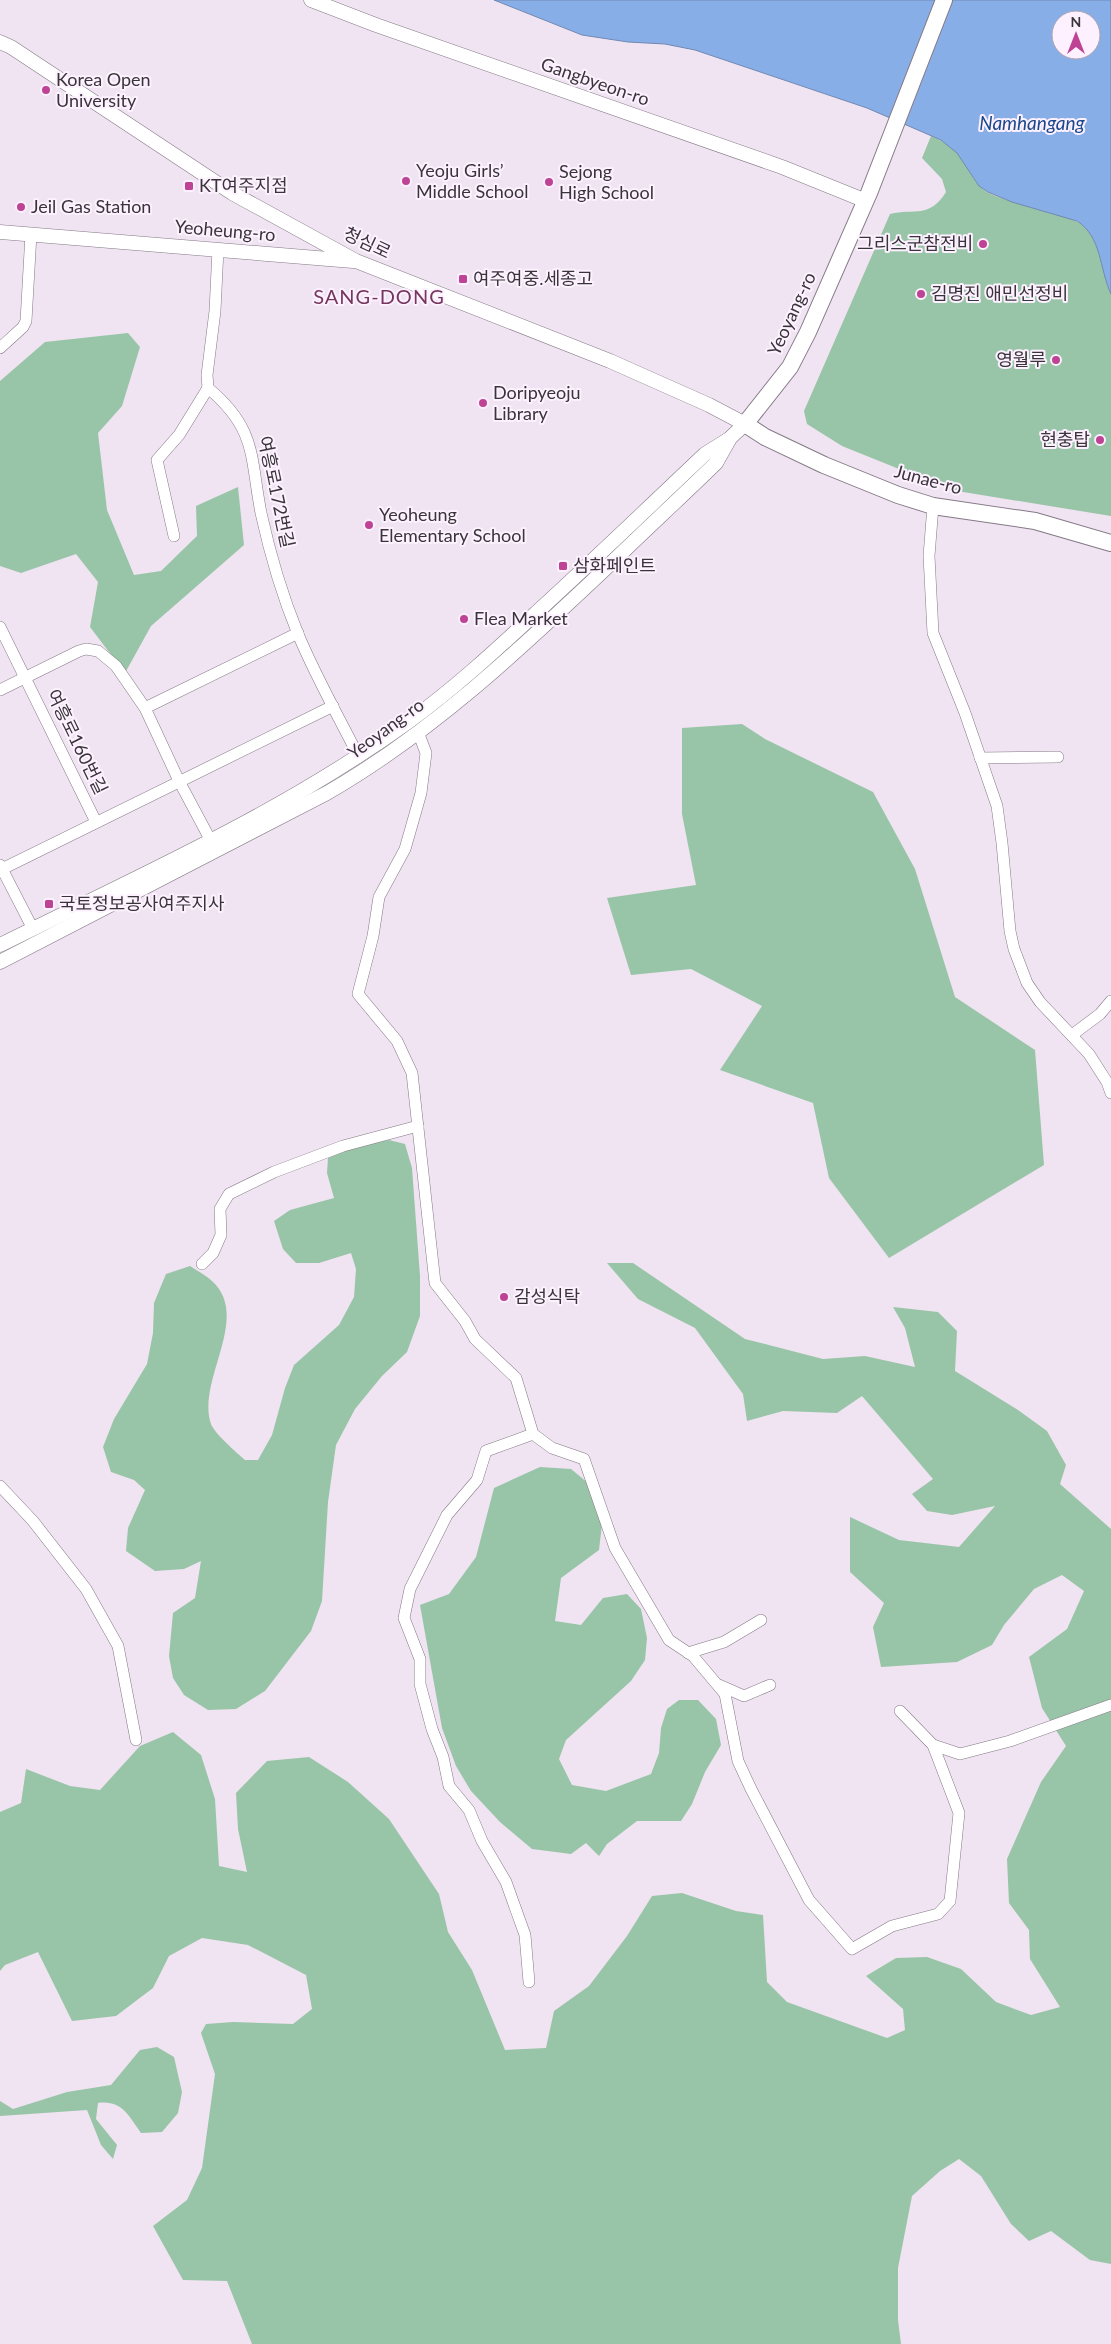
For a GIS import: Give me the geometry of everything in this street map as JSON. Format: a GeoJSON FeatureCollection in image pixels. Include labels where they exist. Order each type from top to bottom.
{"type":"FeatureCollection","features":[{"type":"Feature","properties":{"kind":"main road","name":"Yeoyang-ro"},"geometry":{"type":"LineString","coordinates":[[745,424],[790,367],[808,332],[868,197],[944,0]]}},
{"type":"Feature","properties":{"kind":"main road","name":"Junae-ro"},"geometry":{"type":"LineString","coordinates":[[745,424],[765,437],[824,465],[932,506],[1036,521],[1111,543]]}},
{"type":"Feature","properties":{"kind":"street","name":"Gangbyeon-ro"},"geometry":{"type":"LineString","coordinates":[[311,0],[376,25],[868,197]]}},
{"type":"Feature","properties":{"kind":"street","name":"청심로"},"geometry":{"type":"LineString","coordinates":[[0,42],[17,50],[232,193],[356,261],[610,361],[709,405],[745,424]]}},
{"type":"Feature","properties":{"kind":"street","name":"Yeoheung-ro"},"geometry":{"type":"LineString","coordinates":[[0,232],[356,261]]}},
{"type":"Feature","properties":{"kind":"street"},"geometry":{"type":"LineString","coordinates":[[0,348],[23,327],[26,320],[31,234]]}},
{"type":"Feature","properties":{"kind":"street"},"geometry":{"type":"LineString","coordinates":[[174,536],[157,460],[179,435],[208,388],[207,376],[215,311],[218,249]]}},
{"type":"Feature","properties":{"kind":"street","name":"여흥로172번길"},"geometry":{"type":"LineString","coordinates":[[208,388],[236,416],[245,432],[274,565],[298,634],[359,756]]}},
{"type":"Feature","properties":{"kind":"street","name":"Yeoyang-ro"},"geometry":{"type":"LineString","coordinates":[[0,962],[327,792],[375,764],[706,454],[730,439],[745,424]]}},
{"type":"Feature","properties":{"kind":"street"},"geometry":{"type":"LineString","coordinates":[[932,506],[928,556],[933,633],[997,806],[1010,931],[1014,949],[1027,983],[1040,1002],[1089,1054],[1107,1082],[1111,1093]]}},
{"type":"Feature","properties":{"kind":"street","name":"여흥로160번길"},"geometry":{"type":"LineString","coordinates":[[0,627],[96,822]]}},
{"type":"Feature","properties":{"kind":"street"},"geometry":{"type":"LineString","coordinates":[[145,708],[298,634]]}},
{"type":"Feature","properties":{"kind":"street","name":"여흥로160번길"},"geometry":{"type":"LineString","coordinates":[[0,690],[79,651],[86,649],[98,651],[116,666],[145,708],[179,782],[211,841]]}},
{"type":"Feature","properties":{"kind":"street"},"geometry":{"type":"LineString","coordinates":[[179,782],[333,706]]}},
{"type":"Feature","properties":{"kind":"street","name":"Yeoyang-ro"},"geometry":{"type":"LineString","coordinates":[[0,946],[211,841],[282,803],[359,756],[414,727]]}},
{"type":"Feature","properties":{"kind":"street"},"geometry":{"type":"LineString","coordinates":[[414,727],[426,753],[422,793],[405,849],[378,898],[373,936],[358,994],[397,1041],[412,1073],[435,1283],[465,1321],[475,1339],[516,1378],[533,1434],[552,1448],[584,1459],[615,1548],[669,1640],[688,1653],[725,1694],[738,1762],[751,1789],[809,1900],[852,1949],[892,1926],[938,1914],[950,1901],[959,1813],[933,1745],[900,1712]]}},
{"type":"Feature","properties":{"kind":"street"},"geometry":{"type":"LineString","coordinates":[[980,758],[1058,757]]}},
{"type":"Feature","properties":{"kind":"street","name":"여흥로160번길"},"geometry":{"type":"LineString","coordinates":[[33,929],[1,868],[179,782]]}},
{"type":"Feature","properties":{"kind":"street"},"geometry":{"type":"LineString","coordinates":[[33,929],[40,942]]}},
{"type":"Feature","properties":{"kind":"street"},"geometry":{"type":"LineString","coordinates":[[1072,1035],[1100,1014],[1111,1001]]}},
{"type":"Feature","properties":{"kind":"street"},"geometry":{"type":"LineString","coordinates":[[202,1264],[213,1253],[221,1235],[220,1209],[229,1194],[274,1172],[334,1150],[418,1126]]}},
{"type":"Feature","properties":{"kind":"street"},"geometry":{"type":"LineString","coordinates":[[528,1982],[525,1935],[506,1882],[482,1841],[469,1810],[449,1786],[444,1756],[432,1728],[420,1684],[420,1659],[404,1618],[410,1589],[447,1515],[477,1480],[486,1451],[533,1434]]}},
{"type":"Feature","properties":{"kind":"street"},"geometry":{"type":"LineString","coordinates":[[0,1486],[33,1521],[86,1589],[118,1646],[136,1740]]}},
{"type":"Feature","properties":{"kind":"street"},"geometry":{"type":"LineString","coordinates":[[688,1653],[724,1642],[761,1620]]}},
{"type":"Feature","properties":{"kind":"street"},"geometry":{"type":"LineString","coordinates":[[717,1685],[744,1696],[770,1685]]}},
{"type":"Feature","properties":{"kind":"street"},"geometry":{"type":"LineString","coordinates":[[933,1745],[960,1754],[1010,1741],[1111,1705]]}},
{"type":"Feature","properties":{"kind":"green space"},"geometry":{"type":"Polygon","coordinates":[[[931,136],[957,152],[974,178],[987,192],[1072,219],[1083,225],[1094,239],[1111,294],[1111,516],[951,490],[842,446],[807,424],[804,411],[890,214],[927,209],[934,206],[946,192],[942,179],[922,158],[931,136]]]}},
{"type":"Feature","properties":{"kind":"green space"},"geometry":{"type":"Polygon","coordinates":[[[128,333],[140,347],[122,406],[98,433],[107,510],[134,575],[161,571],[197,536],[196,506],[238,487],[244,545],[151,626],[125,673],[90,627],[98,582],[76,554],[21,573],[0,566],[0,381],[45,342],[128,333]]]}},
{"type":"Feature","properties":{"kind":"green space"},"geometry":{"type":"Polygon","coordinates":[[[742,724],[765,739],[873,792],[915,869],[955,997],[1035,1050],[1044,1165],[889,1258],[829,1178],[813,1103],[720,1070],[762,1006],[691,969],[631,975],[607,898],[696,885],[682,814],[682,728],[742,724]]]}},
{"type":"Feature","properties":{"kind":"green space"},"geometry":{"type":"Polygon","coordinates":[[[389,1140],[405,1144],[412,1168],[420,1276],[420,1316],[407,1352],[382,1376],[355,1409],[336,1445],[328,1502],[322,1601],[311,1631],[265,1691],[236,1709],[208,1710],[184,1695],[173,1678],[169,1656],[173,1613],[195,1598],[201,1561],[184,1569],[155,1571],[126,1551],[128,1528],[145,1490],[134,1480],[111,1472],[103,1447],[114,1419],[147,1364],[153,1333],[154,1303],[166,1274],[190,1266],[212,1281],[223,1296],[227,1312],[221,1350],[210,1389],[208,1407],[211,1424],[221,1438],[245,1460],[258,1460],[272,1435],[285,1388],[294,1365],[339,1325],[354,1297],[356,1269],[351,1253],[319,1263],[296,1263],[283,1249],[274,1221],[290,1210],[334,1198],[327,1173],[328,1158],[356,1146],[389,1140]]]}},
{"type":"Feature","properties":{"kind":"green space"},"geometry":{"type":"Polygon","coordinates":[[[607,1263],[633,1263],[745,1339],[823,1359],[865,1356],[915,1367],[905,1328],[893,1307],[938,1312],[957,1331],[955,1371],[1018,1410],[1047,1431],[1066,1465],[1060,1484],[1111,1529],[1111,2264],[1090,2260],[1051,2231],[1029,2241],[1011,2224],[981,2176],[959,2159],[940,2171],[912,2196],[898,2268],[898,2320],[901,2344],[252,2344],[227,2281],[183,2280],[153,2226],[187,2200],[202,2168],[215,2074],[201,2033],[206,2024],[233,2022],[293,2024],[312,2009],[306,1975],[248,1945],[202,1938],[169,1956],[153,1988],[116,2016],[72,2021],[38,1952],[5,1965],[0,1971],[0,1812],[21,1803],[26,1769],[70,1786],[100,1790],[140,1746],[173,1732],[201,1755],[215,1799],[219,1866],[247,1872],[238,1829],[236,1793],[267,1761],[309,1757],[348,1782],[389,1819],[439,1894],[448,1932],[472,1970],[505,2050],[546,2048],[554,2011],[589,1986],[627,1936],[652,1896],[682,1893],[736,1911],[763,1915],[767,1982],[787,2002],[887,2038],[905,2030],[903,2009],[866,1976],[896,1958],[927,1957],[961,1969],[996,2002],[1031,2015],[1060,2007],[1030,1959],[1029,1930],[1009,1903],[1007,1859],[1041,1782],[1066,1746],[1042,1708],[1029,1657],[1067,1629],[1084,1591],[1062,1575],[1034,1589],[1004,1625],[992,1645],[957,1662],[881,1667],[873,1627],[884,1603],[850,1572],[850,1517],[899,1540],[959,1547],[995,1506],[952,1515],[927,1511],[912,1494],[933,1479],[862,1396],[837,1413],[783,1411],[747,1421],[743,1394],[695,1328],[638,1299],[607,1263]]]}},
{"type":"Feature","properties":{"kind":"green space"},"geometry":{"type":"Polygon","coordinates":[[[540,1467],[571,1469],[588,1483],[602,1524],[599,1550],[561,1578],[555,1621],[581,1625],[603,1598],[627,1594],[641,1609],[647,1638],[645,1660],[631,1681],[566,1740],[559,1759],[572,1785],[606,1791],[651,1774],[659,1753],[661,1728],[667,1709],[679,1700],[698,1700],[716,1719],[721,1745],[705,1772],[692,1804],[681,1821],[637,1821],[607,1844],[599,1856],[586,1843],[571,1854],[532,1849],[500,1822],[471,1791],[456,1766],[442,1728],[420,1605],[449,1594],[476,1557],[494,1488],[540,1467]]]}},
{"type":"Feature","properties":{"kind":"green space"},"geometry":{"type":"Polygon","coordinates":[[[157,2047],[174,2057],[182,2092],[178,2113],[162,2132],[141,2133],[119,2106],[98,2103],[96,2119],[117,2145],[113,2159],[101,2145],[87,2110],[0,2116],[0,2101],[13,2109],[67,2092],[111,2085],[140,2050],[157,2047]]]}},
{"type":"Feature","properties":{"kind":"water","name":"Namhangang"},"geometry":{"type":"Polygon","coordinates":[[[494,0],[1111,0],[1111,294],[1096,244],[1085,228],[1077,221],[1012,202],[988,192],[979,186],[957,153],[941,140],[867,108],[695,50],[665,44],[628,42],[582,35],[494,0]]]}},
{"type":"Feature","properties":{"kind":"place","name":"Korea Open University"},"geometry":{"type":"Point","coordinates":[46,90]}},
{"type":"Feature","properties":{"kind":"place","name":"Yeoju Girls’ Middle School"},"geometry":{"type":"Point","coordinates":[406,181]}},
{"type":"Feature","properties":{"kind":"place","name":"Sejong High School"},"geometry":{"type":"Point","coordinates":[549,182]}},
{"type":"Feature","properties":{"kind":"place","name":"KT여주지점"},"geometry":{"type":"Point","coordinates":[189,186]}},
{"type":"Feature","properties":{"kind":"place","name":"Jeil Gas Station"},"geometry":{"type":"Point","coordinates":[21,207]}},
{"type":"Feature","properties":{"kind":"place","name":"그리스군참전비"},"geometry":{"type":"Point","coordinates":[983,244]}},
{"type":"Feature","properties":{"kind":"place","name":"여주여중.세종고"},"geometry":{"type":"Point","coordinates":[463,279]}},
{"type":"Feature","properties":{"kind":"place","name":"김명진 애민선정비"},"geometry":{"type":"Point","coordinates":[921,294]}},
{"type":"Feature","properties":{"kind":"place","name":"영월루"},"geometry":{"type":"Point","coordinates":[1056,360]}},
{"type":"Feature","properties":{"kind":"place","name":"Doripyeoju Library"},"geometry":{"type":"Point","coordinates":[483,403]}},
{"type":"Feature","properties":{"kind":"place","name":"현충탑"},"geometry":{"type":"Point","coordinates":[1100,440]}},
{"type":"Feature","properties":{"kind":"place","name":"Yeoheung Elementary School"},"geometry":{"type":"Point","coordinates":[369,525]}},
{"type":"Feature","properties":{"kind":"place","name":"삼화페인트"},"geometry":{"type":"Point","coordinates":[563,566]}},
{"type":"Feature","properties":{"kind":"place","name":"Flea Market"},"geometry":{"type":"Point","coordinates":[464,619]}},
{"type":"Feature","properties":{"kind":"place","name":"국토정보공사여주지사"},"geometry":{"type":"Point","coordinates":[49,904]}},
{"type":"Feature","properties":{"kind":"place","name":"감성식탁"},"geometry":{"type":"Point","coordinates":[504,1297]}},
{"type":"Feature","properties":{"kind":"district","name":"SANG-DONG"},"geometry":{"type":"Point","coordinates":[379,297]}}]}
